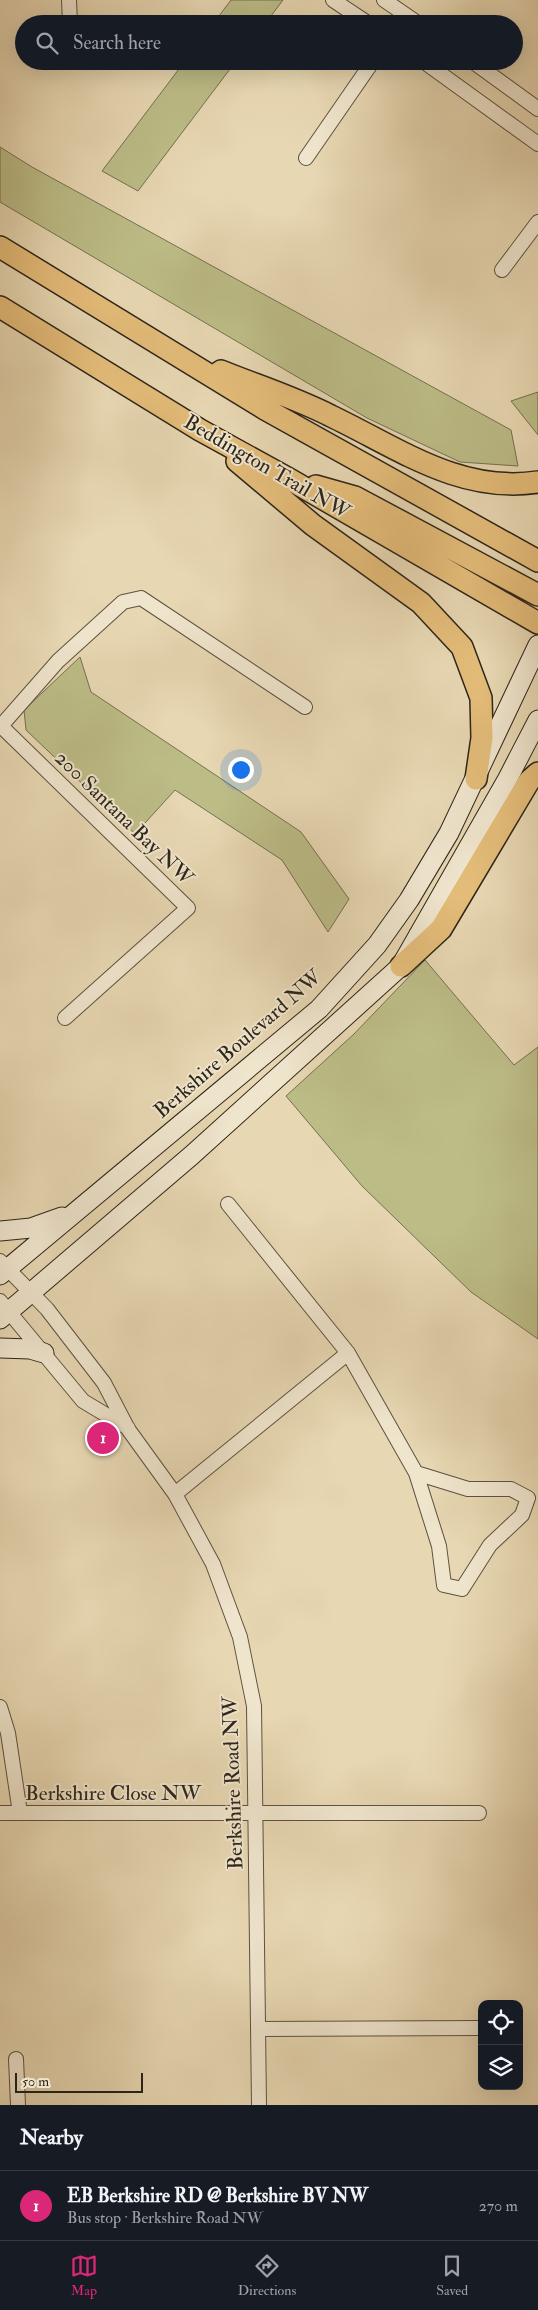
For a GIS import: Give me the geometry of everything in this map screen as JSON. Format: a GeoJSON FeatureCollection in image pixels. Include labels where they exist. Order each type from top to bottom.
{"type":"FeatureCollection","features":[{"type":"Feature","properties":{"kind":"main road"},"geometry":{"type":"LineString","coordinates":[[0,247],[265,409],[538,562]]}},
{"type":"Feature","properties":{"kind":"main road","name":"Beddington Trail NW"},"geometry":{"type":"LineString","coordinates":[[0,307],[200,430],[289,479],[538,623]]}},
{"type":"Feature","properties":{"kind":"main road"},"geometry":{"type":"LineString","coordinates":[[163,347],[330,415],[437,470],[467,479],[502,485],[538,482]]}},
{"type":"Feature","properties":{"kind":"main road"},"geometry":{"type":"LineString","coordinates":[[200,430],[313,525],[421,603],[462,646],[481,698],[482,738],[476,778]]}},
{"type":"Feature","properties":{"kind":"main road"},"geometry":{"type":"LineString","coordinates":[[289,479],[355,497],[538,594]]}},
{"type":"Feature","properties":{"kind":"main road","name":"Berkshire Boulevard NW"},"geometry":{"type":"LineString","coordinates":[[2,1268],[73,1214],[318,1009],[376,945],[409,900],[444,842],[538,645]]}},
{"type":"Feature","properties":{"kind":"main road"},"geometry":{"type":"LineString","coordinates":[[401,966],[507,780],[538,720]]}},
{"type":"Feature","properties":{"kind":"main road"},"geometry":{"type":"LineString","coordinates":[[3,1311],[31,1294],[192,1155],[440,929],[529,781],[538,773]]}},
{"type":"Feature","properties":{"kind":"main road"},"geometry":{"type":"LineString","coordinates":[[0,1231],[31,1228],[73,1214]]}},
{"type":"Feature","properties":{"kind":"main road"},"geometry":{"type":"LineString","coordinates":[[0,1348],[30,1349],[44,1353]]}},
{"type":"Feature","properties":{"kind":"street"},"geometry":{"type":"LineString","coordinates":[[69,0],[70,15]]}},
{"type":"Feature","properties":{"kind":"street"},"geometry":{"type":"LineString","coordinates":[[333,0],[356,15]]}},
{"type":"Feature","properties":{"kind":"street"},"geometry":{"type":"LineString","coordinates":[[384,0],[398,15]]}},
{"type":"Feature","properties":{"kind":"street"},"geometry":{"type":"LineString","coordinates":[[306,158],[367,70]]}},
{"type":"Feature","properties":{"kind":"street"},"geometry":{"type":"LineString","coordinates":[[435,70],[538,144]]}},
{"type":"Feature","properties":{"kind":"street"},"geometry":{"type":"LineString","coordinates":[[484,70],[538,109]]}},
{"type":"Feature","properties":{"kind":"street"},"geometry":{"type":"LineString","coordinates":[[502,270],[538,222]]}},
{"type":"Feature","properties":{"kind":"street"},"geometry":{"type":"LineString","coordinates":[[0,726],[58,661],[123,602],[142,598],[305,707]]}},
{"type":"Feature","properties":{"kind":"street","name":"200 Santana Bay NW"},"geometry":{"type":"LineString","coordinates":[[0,726],[188,908],[65,1018]]}},
{"type":"Feature","properties":{"kind":"street"},"geometry":{"type":"LineString","coordinates":[[228,1204],[348,1352],[416,1473],[439,1546],[444,1585],[462,1589],[490,1545],[522,1515],[528,1498],[511,1489],[468,1489],[416,1473]]}},
{"type":"Feature","properties":{"kind":"street","name":"Berkshire Road NW"},"geometry":{"type":"LineString","coordinates":[[2,1268],[47,1309],[104,1383],[128,1429],[174,1494],[213,1564],[240,1637],[254,1706],[259,2105]]}},
{"type":"Feature","properties":{"kind":"street","name":"Berkshire Road NW"},"geometry":{"type":"LineString","coordinates":[[3,1311],[44,1353],[83,1401],[128,1429]]}},
{"type":"Feature","properties":{"kind":"street"},"geometry":{"type":"LineString","coordinates":[[174,1494],[348,1352]]}},
{"type":"Feature","properties":{"kind":"street"},"geometry":{"type":"LineString","coordinates":[[0,1707],[8,1733],[20,1813]]}},
{"type":"Feature","properties":{"kind":"street","name":"Berkshire Close NW"},"geometry":{"type":"LineString","coordinates":[[0,1813],[479,1813]]}},
{"type":"Feature","properties":{"kind":"street"},"geometry":{"type":"LineString","coordinates":[[258,2029],[478,2028]]}},
{"type":"Feature","properties":{"kind":"street"},"geometry":{"type":"LineString","coordinates":[[16,2059],[18,2105]]}},
{"type":"Feature","properties":{"kind":"green space"},"geometry":{"type":"Polygon","coordinates":[[[231,0],[283,0],[272,15],[220,15],[231,0]]]}},
{"type":"Feature","properties":{"kind":"green space"},"geometry":{"type":"Polygon","coordinates":[[[178,70],[229,70],[138,191],[102,171],[178,70]]]}},
{"type":"Feature","properties":{"kind":"green space"},"geometry":{"type":"Polygon","coordinates":[[[0,147],[32,167],[511,430],[518,466],[460,462],[367,418],[0,202],[0,147]]]}},
{"type":"Feature","properties":{"kind":"green space"},"geometry":{"type":"Polygon","coordinates":[[[538,392],[538,435],[511,401],[538,392]]]}},
{"type":"Feature","properties":{"kind":"green space"},"geometry":{"type":"Polygon","coordinates":[[[80,657],[91,692],[301,832],[349,899],[328,932],[282,860],[175,790],[135,834],[26,730],[24,710],[80,657]]]}},
{"type":"Feature","properties":{"kind":"green space"},"geometry":{"type":"Polygon","coordinates":[[[425,960],[514,1065],[538,1047],[538,1339],[471,1292],[362,1186],[286,1096],[354,1034],[425,960]]]}},
{"type":"Feature","properties":{"kind":"place","name":"EB Berkshire RD @ Berkshire BV NW"},"geometry":{"type":"Point","coordinates":[103,1438]}}]}
